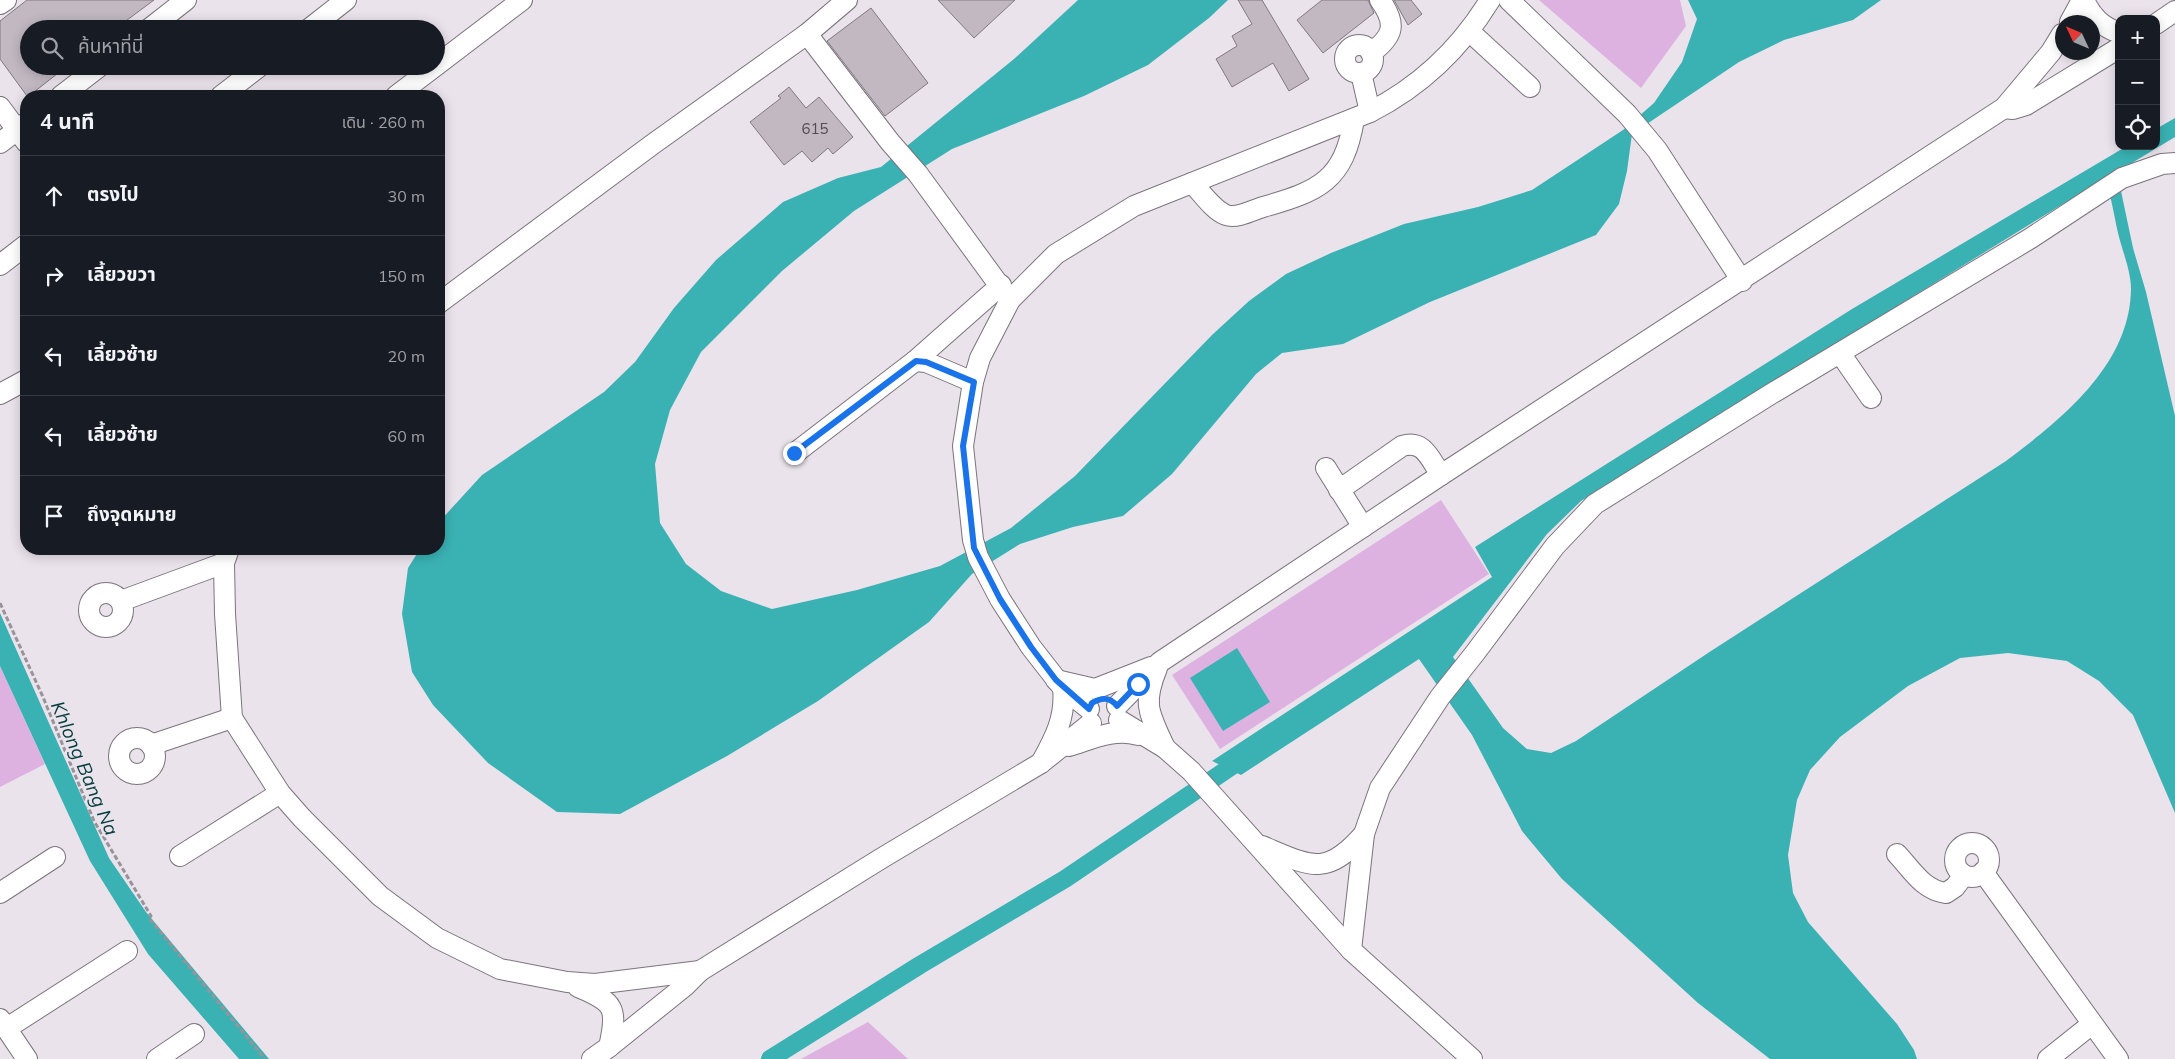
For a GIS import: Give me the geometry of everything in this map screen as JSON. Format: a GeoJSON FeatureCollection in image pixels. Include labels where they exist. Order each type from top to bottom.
{"type":"FeatureCollection","features":[{"type":"Feature","properties":{"kind":"street"},"geometry":{"type":"LineString","coordinates":[[0,4],[6,0]]}},
{"type":"Feature","properties":{"kind":"street"},"geometry":{"type":"LineString","coordinates":[[160,20],[186,0]]}},
{"type":"Feature","properties":{"kind":"street"},"geometry":{"type":"LineString","coordinates":[[314,20],[322,7],[346,0]]}},
{"type":"Feature","properties":{"kind":"street"},"geometry":{"type":"LineString","coordinates":[[445,59],[522,0]]}},
{"type":"Feature","properties":{"kind":"street"},"geometry":{"type":"LineString","coordinates":[[445,299],[653,144],[807,34],[846,0]]}},
{"type":"Feature","properties":{"kind":"street"},"geometry":{"type":"LineString","coordinates":[[1192,183],[1219,211],[1234,216],[1303,196],[1325,182],[1342,161],[1362,115],[1361,73],[1351,71],[1346,66],[1344,58],[1352,47],[1359,45],[1366,47],[1371,52],[1383,44],[1391,30],[1391,18],[1380,0]]}},
{"type":"Feature","properties":{"kind":"street"},"geometry":{"type":"LineString","coordinates":[[794,453],[1005,292],[1092,230],[1134,206],[1362,115],[1400,96],[1430,73],[1469,30],[1490,0]]}},
{"type":"Feature","properties":{"kind":"street"},"geometry":{"type":"LineString","coordinates":[[1509,0],[1627,114],[1657,150],[1742,281]]}},
{"type":"Feature","properties":{"kind":"street"},"geometry":{"type":"LineString","coordinates":[[2074,15],[2083,0]]}},
{"type":"Feature","properties":{"kind":"street"},"geometry":{"type":"LineString","coordinates":[[2083,0],[2091,15],[2103,27],[2115,32]]}},
{"type":"Feature","properties":{"kind":"street"},"geometry":{"type":"LineString","coordinates":[[2160,21],[2175,11]]}},
{"type":"Feature","properties":{"kind":"street"},"geometry":{"type":"LineString","coordinates":[[1469,30],[1530,87]]}},
{"type":"Feature","properties":{"kind":"street"},"geometry":{"type":"LineString","coordinates":[[807,34],[890,142],[918,174],[1005,292]]}},
{"type":"Feature","properties":{"kind":"street"},"geometry":{"type":"LineString","coordinates":[[1059,684],[1094,689],[1158,664],[1441,475],[1742,281],[2004,108],[2055,45]]}},
{"type":"Feature","properties":{"kind":"street"},"geometry":{"type":"LineString","coordinates":[[2004,108],[2013,109],[2026,105],[2115,50]]}},
{"type":"Feature","properties":{"kind":"street"},"geometry":{"type":"LineString","coordinates":[[69,90],[88,75]]}},
{"type":"Feature","properties":{"kind":"street"},"geometry":{"type":"LineString","coordinates":[[229,90],[248,75]]}},
{"type":"Feature","properties":{"kind":"street"},"geometry":{"type":"LineString","coordinates":[[404,90],[424,75]]}},
{"type":"Feature","properties":{"kind":"street"},"geometry":{"type":"LineString","coordinates":[[0,107],[20,129]]}},
{"type":"Feature","properties":{"kind":"street"},"geometry":{"type":"LineString","coordinates":[[0,143],[20,133]]}},
{"type":"Feature","properties":{"kind":"street"},"geometry":{"type":"LineString","coordinates":[[1351,950],[1364,834],[1380,788],[1462,667],[1555,546],[1595,504],[2031,238],[2114,183],[2162,164],[2175,163]]}},
{"type":"Feature","properties":{"kind":"street"},"geometry":{"type":"LineString","coordinates":[[0,265],[20,250]]}},
{"type":"Feature","properties":{"kind":"street"},"geometry":{"type":"LineString","coordinates":[[1005,292],[980,358],[963,446],[973,540],[978,557],[1000,599],[1059,684],[1090,716]]}},
{"type":"Feature","properties":{"kind":"street"},"geometry":{"type":"LineString","coordinates":[[1840,353],[1871,398]]}},
{"type":"Feature","properties":{"kind":"street"},"geometry":{"type":"LineString","coordinates":[[916,361],[926,362],[974,382]]}},
{"type":"Feature","properties":{"kind":"street"},"geometry":{"type":"LineString","coordinates":[[0,394],[20,383]]}},
{"type":"Feature","properties":{"kind":"street"},"geometry":{"type":"LineString","coordinates":[[1340,490],[1402,446],[1412,443],[1425,451],[1441,475]]}},
{"type":"Feature","properties":{"kind":"street"},"geometry":{"type":"LineString","coordinates":[[1326,468],[1363,527]]}},
{"type":"Feature","properties":{"kind":"street"},"geometry":{"type":"LineString","coordinates":[[121,601],[226,556],[232,718],[280,793],[302,818],[380,896],[437,938],[500,968],[567,982],[595,984],[700,971]]}},
{"type":"Feature","properties":{"kind":"street"},"geometry":{"type":"LineString","coordinates":[[1118,713],[1158,664]]}},
{"type":"Feature","properties":{"kind":"street"},"geometry":{"type":"LineString","coordinates":[[1158,664],[1149,688],[1148,703],[1160,745]]}},
{"type":"Feature","properties":{"kind":"street"},"geometry":{"type":"LineString","coordinates":[[1041,763],[1057,734],[1062,720],[1059,684]]}},
{"type":"Feature","properties":{"kind":"street"},"geometry":{"type":"LineString","coordinates":[[592,1059],[685,986],[700,971],[882,858],[1041,763],[1058,750],[1090,716],[1092,703],[1105,698],[1112,700],[1118,713],[1190,771],[1224,805],[1351,950],[1472,1059]]}},
{"type":"Feature","properties":{"kind":"street"},"geometry":{"type":"LineString","coordinates":[[151,745],[232,718]]}},
{"type":"Feature","properties":{"kind":"street"},"geometry":{"type":"LineString","coordinates":[[1058,750],[1122,732],[1160,745]]}},
{"type":"Feature","properties":{"kind":"street"},"geometry":{"type":"LineString","coordinates":[[180,856],[280,793]]}},
{"type":"Feature","properties":{"kind":"street"},"geometry":{"type":"LineString","coordinates":[[1258,845],[1306,864],[1327,864],[1347,854],[1364,834]]}},
{"type":"Feature","properties":{"kind":"street"},"geometry":{"type":"LineString","coordinates":[[1970,843],[1983,847],[1989,859],[1983,872],[1977,876],[1964,875],[1958,870],[1955,857],[1958,850],[1970,843]]}},
{"type":"Feature","properties":{"kind":"street"},"geometry":{"type":"LineString","coordinates":[[1897,854],[1926,886],[1935,892],[1946,893],[1956,887],[1964,875]]}},
{"type":"Feature","properties":{"kind":"street"},"geometry":{"type":"LineString","coordinates":[[0,892],[55,857]]}},
{"type":"Feature","properties":{"kind":"street"},"geometry":{"type":"LineString","coordinates":[[1983,872],[2118,1059]]}},
{"type":"Feature","properties":{"kind":"street"},"geometry":{"type":"LineString","coordinates":[[27,1059],[3,1023],[127,951]]}},
{"type":"Feature","properties":{"kind":"street"},"geometry":{"type":"LineString","coordinates":[[567,982],[603,997],[611,1006],[614,1025],[609,1047]]}},
{"type":"Feature","properties":{"kind":"street"},"geometry":{"type":"LineString","coordinates":[[2048,1059],[2092,1024]]}},
{"type":"Feature","properties":{"kind":"street"},"geometry":{"type":"LineString","coordinates":[[157,1059],[194,1034]]}},
{"type":"Feature","properties":{"kind":"path"},"geometry":{"type":"LineString","coordinates":[[0,602],[43,697],[94,821],[151,916],[149,918],[265,1059]]}},
{"type":"Feature","properties":{"kind":"shaded area"},"geometry":{"type":"Polygon","coordinates":[[[1539,0],[1680,0],[1686,26],[1641,88],[1539,0]]]}},
{"type":"Feature","properties":{"kind":"shaded area"},"geometry":{"type":"Polygon","coordinates":[[[1441,500],[1489,574],[1220,749],[1172,675],[1441,500]]]}},
{"type":"Feature","properties":{"kind":"shaded area"},"geometry":{"type":"Polygon","coordinates":[[[0,666],[45,764],[0,787],[0,666]]]}},
{"type":"Feature","properties":{"kind":"shaded area"},"geometry":{"type":"Polygon","coordinates":[[[868,1022],[908,1059],[801,1059],[868,1022]]]}},
{"type":"Feature","properties":{"kind":"water"},"geometry":{"type":"Polygon","coordinates":[[[1078,0],[1228,0],[1209,18],[1148,65],[1084,96],[952,149],[854,211],[782,271],[701,352],[670,410],[655,464],[660,523],[686,564],[721,591],[772,609],[857,590],[940,566],[1011,528],[1075,476],[1212,335],[1249,301],[1286,274],[1331,253],[1404,224],[1478,207],[1532,190],[1623,130],[1654,103],[1682,62],[1697,19],[1688,0],[1881,0],[1853,20],[1784,40],[1739,62],[1632,134],[1627,171],[1619,204],[1596,235],[1430,302],[1343,344],[1282,353],[1256,374],[1172,474],[1123,516],[1073,527],[1020,544],[972,574],[929,622],[818,701],[727,756],[620,814],[557,812],[488,763],[433,705],[412,672],[402,614],[408,568],[416,555],[445,555],[445,515],[482,475],[604,392],[635,362],[674,308],[716,260],[783,202],[838,178],[881,167],[1014,59],[1078,0]]]}},
{"type":"Feature","properties":{"kind":"water"},"geometry":{"type":"Polygon","coordinates":[[[2175,118],[2175,137],[2160,146],[2160,127],[2175,118]]]}},
{"type":"Feature","properties":{"kind":"water"},"geometry":{"type":"Polygon","coordinates":[[[2120,150],[2153,150],[2117,172],[2133,248],[2146,292],[2175,416],[2175,813],[2133,715],[2099,681],[2067,661],[2008,653],[1960,658],[1908,686],[1840,737],[1810,770],[1797,800],[1788,855],[1793,893],[1808,922],[1897,1024],[1914,1050],[1917,1059],[1770,1059],[1698,1003],[1562,879],[1522,831],[1472,735],[1419,659],[1241,775],[1212,761],[1492,577],[1475,547],[1852,309],[2120,150]],[[2105,178],[1581,501],[1547,534],[1453,657],[1503,728],[1527,749],[1551,753],[1576,741],[1711,651],[2006,461],[2049,427],[2089,388],[2106,366],[2119,342],[2128,316],[2131,289],[2130,275],[2118,233],[2105,178]]]}},
{"type":"Feature","properties":{"kind":"water"},"geometry":{"type":"Polygon","coordinates":[[[0,613],[109,858],[146,912],[269,1059],[239,1059],[148,954],[90,861],[0,666],[0,613]]]}},
{"type":"Feature","properties":{"kind":"water"},"geometry":{"type":"Polygon","coordinates":[[[1237,648],[1270,702],[1223,731],[1190,678],[1237,648]]]}},
{"type":"Feature","properties":{"kind":"building"},"geometry":{"type":"Polygon","coordinates":[[[27,0],[154,0],[127,20],[20,20],[20,75],[56,75],[37,90],[23,90],[0,59],[0,21],[27,0]]]}},
{"type":"Feature","properties":{"kind":"building"},"geometry":{"type":"Polygon","coordinates":[[[938,0],[1015,0],[974,38],[938,0]]]}},
{"type":"Feature","properties":{"kind":"building"},"geometry":{"type":"Polygon","coordinates":[[[1238,0],[1262,0],[1309,79],[1289,91],[1273,63],[1232,87],[1216,59],[1237,46],[1232,36],[1252,24],[1238,0]]]}},
{"type":"Feature","properties":{"kind":"building"},"geometry":{"type":"Polygon","coordinates":[[[1322,0],[1368,0],[1374,13],[1323,53],[1297,20],[1322,0]]]}},
{"type":"Feature","properties":{"kind":"building"},"geometry":{"type":"Polygon","coordinates":[[[1394,0],[1411,0],[1422,14],[1408,25],[1394,0]]]}},
{"type":"Feature","properties":{"kind":"building"},"geometry":{"type":"Polygon","coordinates":[[[871,8],[928,83],[885,116],[827,41],[871,8]]]}},
{"type":"Feature","properties":{"kind":"building"},"geometry":{"type":"Polygon","coordinates":[[[789,87],[806,108],[819,97],[853,137],[833,154],[828,148],[812,162],[802,151],[784,165],[750,122],[781,98],[778,96],[789,87]]]}},
{"type":"Feature","properties":{"kind":"waterway"},"geometry":{"type":"LineString","coordinates":[[770,1059],[920,965],[1065,879],[1235,764]]}},
{"type":"Feature","properties":{"kind":"route"},"geometry":{"type":"LineString","coordinates":[[794,453],[916,361],[926,362],[974,382],[963,446],[973,540],[978,557],[1000,599],[1031,647],[1056,680],[1089,709],[1092,703],[1098,699],[1105,698],[1112,700],[1117,706],[1138,684]]}},
{"type":"Feature","properties":{"kind":"water label","name":"Khlong Bang Na"},"geometry":{"type":"Point","coordinates":[85,768]}}]}
